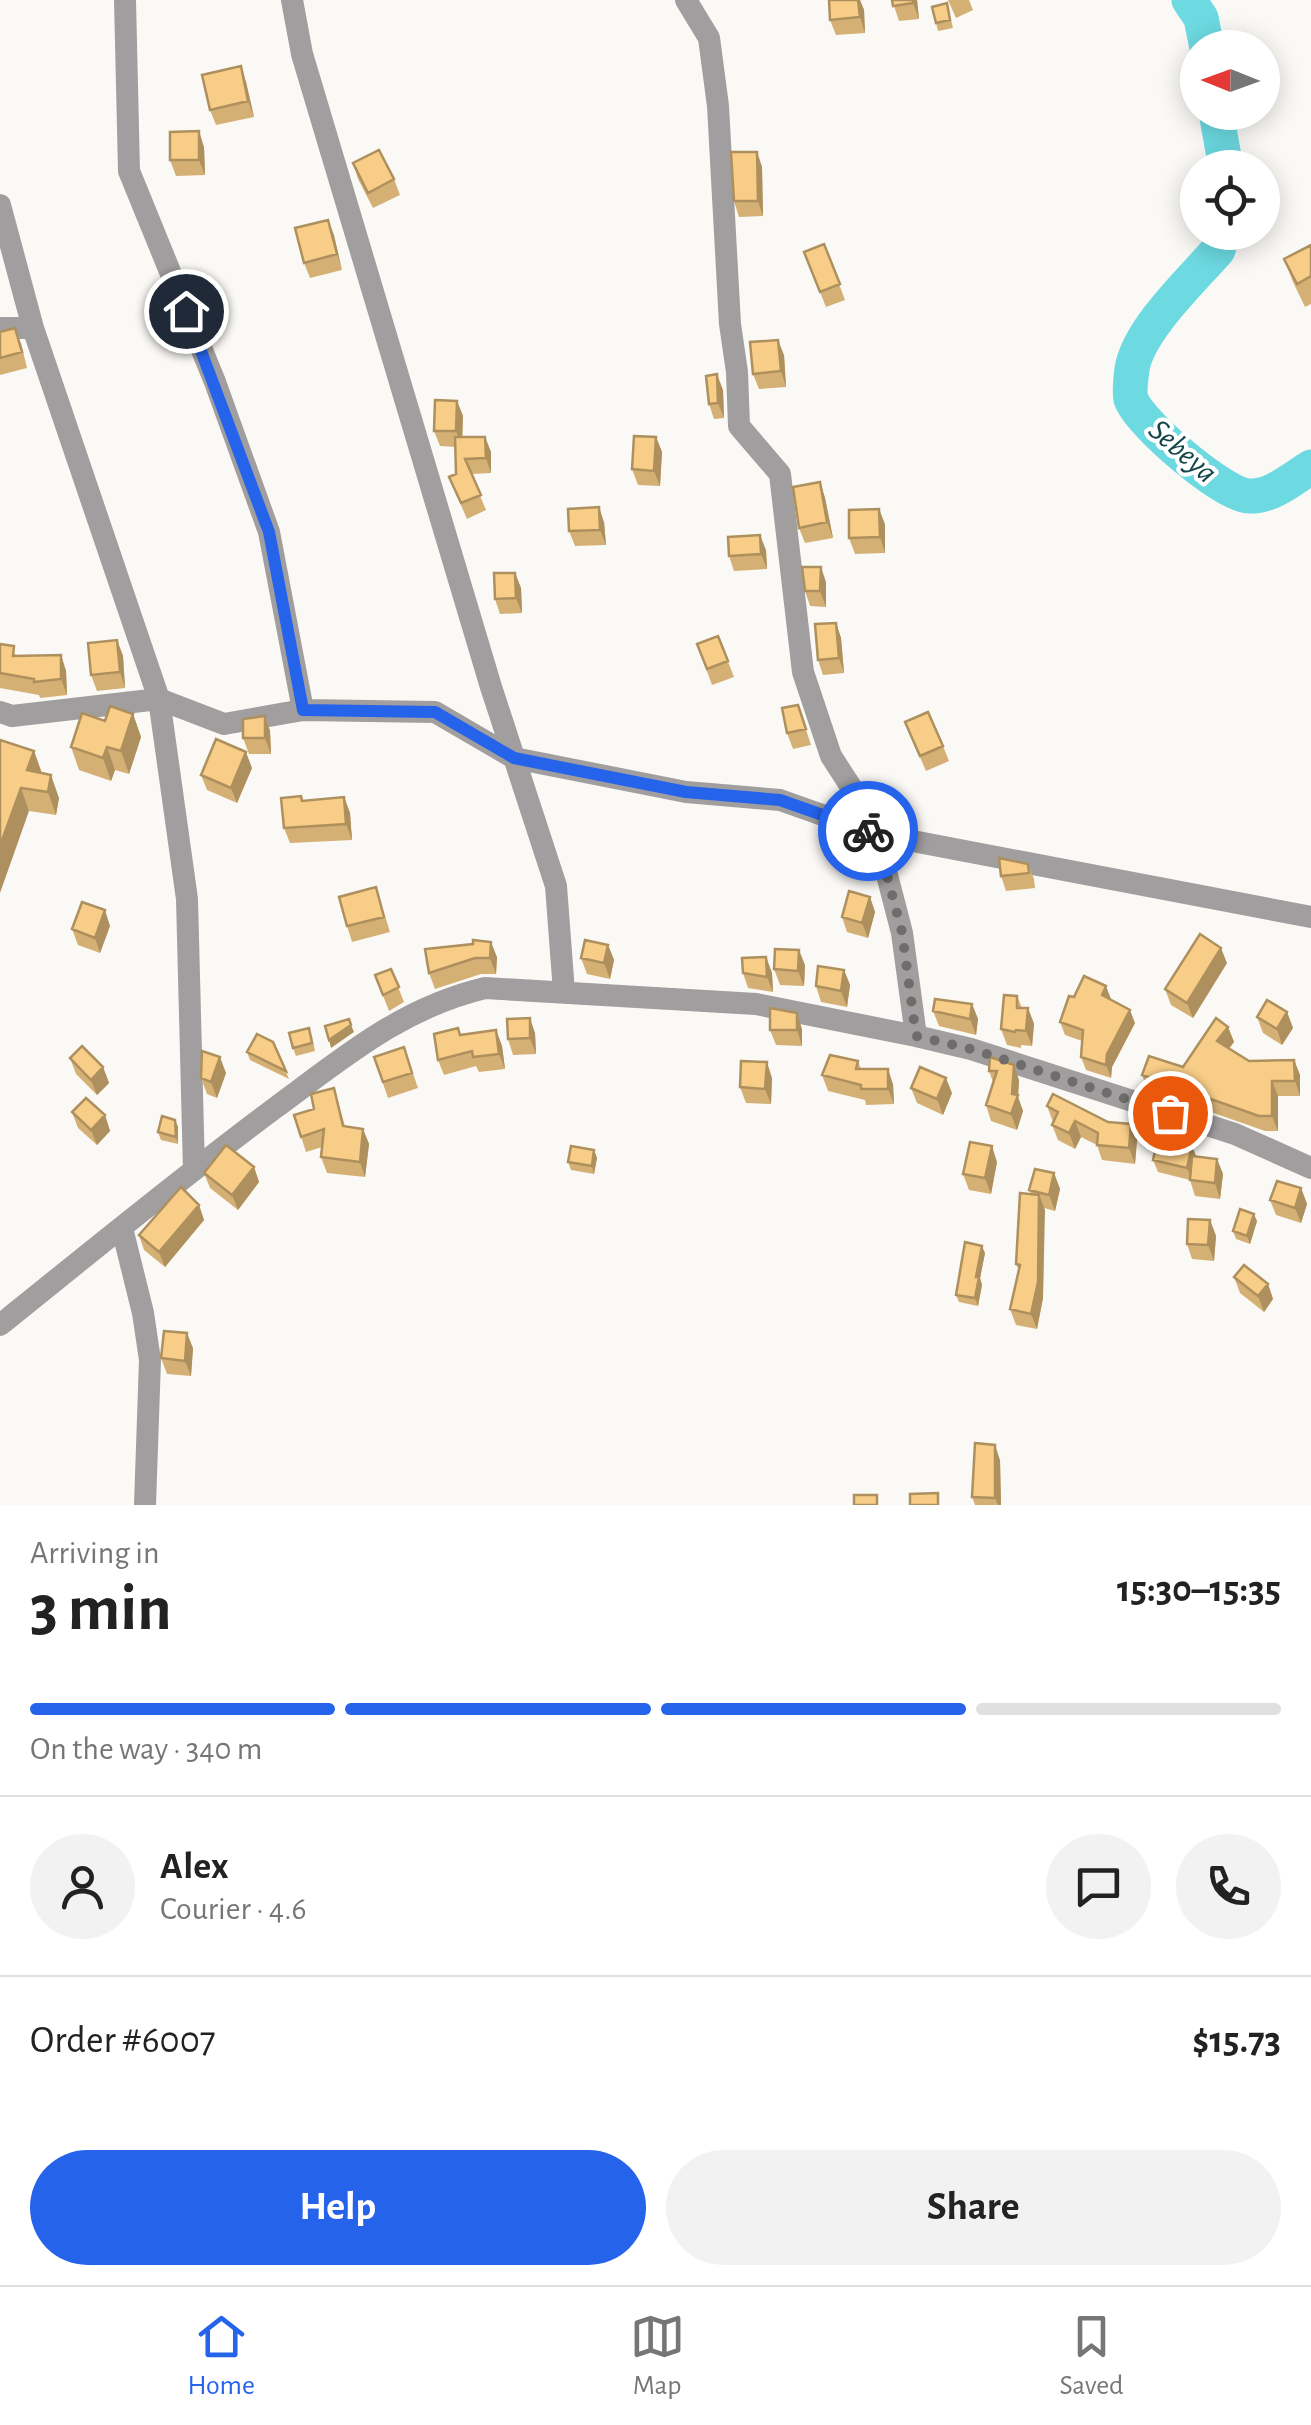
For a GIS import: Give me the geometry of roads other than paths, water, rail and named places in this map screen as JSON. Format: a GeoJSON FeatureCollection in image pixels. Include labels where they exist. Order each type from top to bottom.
{"type":"FeatureCollection","features":[{"type":"Feature","properties":{"kind":"street"},"geometry":{"type":"LineString","coordinates":[[125,0],[129,171],[215,382],[269,532],[303,710]]}},
{"type":"Feature","properties":{"kind":"street"},"geometry":{"type":"LineString","coordinates":[[292,0],[307,73],[556,886],[564,992]]}},
{"type":"Feature","properties":{"kind":"street"},"geometry":{"type":"LineString","coordinates":[[686,0],[709,38],[718,106],[728,306],[739,426],[780,474],[802,672],[831,756],[873,821],[902,932],[916,1036]]}},
{"type":"Feature","properties":{"kind":"street"},"geometry":{"type":"LineString","coordinates":[[0,206],[34,328],[159,699],[187,899],[194,1170]]}},
{"type":"Feature","properties":{"kind":"street"},"geometry":{"type":"LineString","coordinates":[[0,328],[34,328]]}},
{"type":"Feature","properties":{"kind":"street"},"geometry":{"type":"LineString","coordinates":[[0,712],[12,716],[159,699],[224,724],[303,710],[435,712],[514,758],[686,792],[780,800],[876,834],[1311,917]]}},
{"type":"Feature","properties":{"kind":"street"},"geometry":{"type":"LineString","coordinates":[[0,1325],[194,1170],[386,1027],[421,1009],[485,988],[756,1004],[916,1036],[971,1049],[1235,1134],[1311,1168]]}},
{"type":"Feature","properties":{"kind":"street"},"geometry":{"type":"LineString","coordinates":[[122,1228],[150,1360],[145,1505]]}},
{"type":"Feature","properties":{"kind":"waterway","name":"Sebeya"},"geometry":{"type":"LineString","coordinates":[[1189,0],[1201,18],[1203,30]]}},
{"type":"Feature","properties":{"kind":"waterway","name":"Sebeya"},"geometry":{"type":"LineString","coordinates":[[1219,130],[1223,150]]}},
{"type":"Feature","properties":{"kind":"waterway","name":"Sebeya"},"geometry":{"type":"LineString","coordinates":[[1218,250],[1144,338],[1132,369],[1131,399],[1149,424],[1183,456],[1237,493],[1266,494],[1311,467]]}}]}
